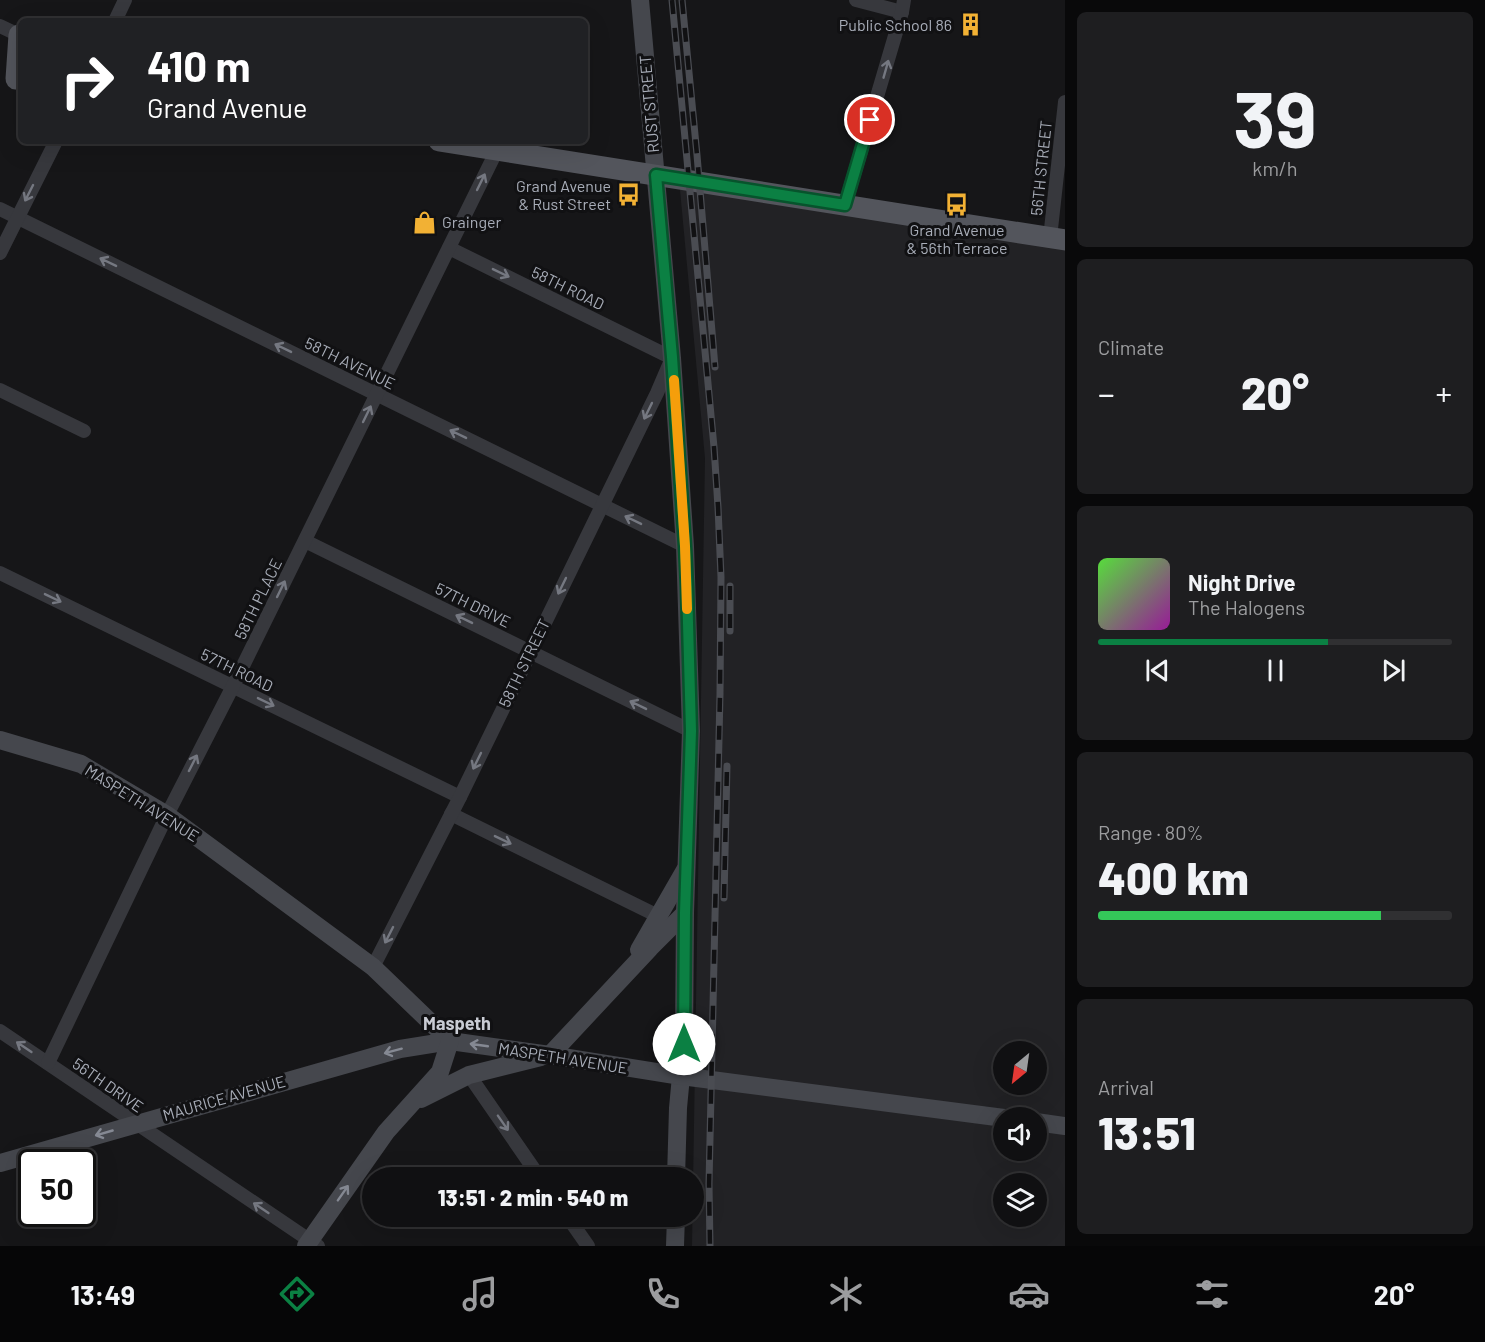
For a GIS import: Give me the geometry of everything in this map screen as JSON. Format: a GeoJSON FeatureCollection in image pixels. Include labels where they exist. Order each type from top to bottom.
{"type":"FeatureCollection","features":[{"type":"Feature","properties":{"kind":"main road","name":"RUST STREET"},"geometry":{"type":"LineString","coordinates":[[639,0],[672,357],[685,546],[691,731],[685,913],[684,1044],[678,1108],[676,1167]]}},
{"type":"Feature","properties":{"kind":"main road"},"geometry":{"type":"LineString","coordinates":[[12,79],[18,47]]}},
{"type":"Feature","properties":{"kind":"main road"},"geometry":{"type":"LineString","coordinates":[[458,144],[1057,239]]}},
{"type":"Feature","properties":{"kind":"main road","name":"MASPETH AVENUE"},"geometry":{"type":"LineString","coordinates":[[0,740],[81,765],[166,815],[373,967],[450,1041],[681,1076],[993,1117]]}},
{"type":"Feature","properties":{"kind":"main road"},"geometry":{"type":"LineString","coordinates":[[627,972],[686,869]]}},
{"type":"Feature","properties":{"kind":"main road"},"geometry":{"type":"LineString","coordinates":[[412,1104],[469,1075],[550,1055],[685,913]]}},
{"type":"Feature","properties":{"kind":"main road"},"geometry":{"type":"LineString","coordinates":[[311,1244],[386,1132],[440,1072],[450,1041]]}},
{"type":"Feature","properties":{"kind":"main road","name":"MAURICE AVENUE"},"geometry":{"type":"LineString","coordinates":[[0,1163],[400,1049],[450,1041]]}},
{"type":"Feature","properties":{"kind":"main road"},"geometry":{"type":"LineString","coordinates":[[1047,1124],[1065,1126]]}},
{"type":"Feature","properties":{"kind":"main road"},"geometry":{"type":"LineString","coordinates":[[675,1246],[676,1227]]}},
{"type":"Feature","properties":{"kind":"street"},"geometry":{"type":"LineString","coordinates":[[116,18],[125,0]]}},
{"type":"Feature","properties":{"kind":"street"},"geometry":{"type":"LineString","coordinates":[[845,205],[903,6],[856,0]]}},
{"type":"Feature","properties":{"kind":"street"},"geometry":{"type":"LineString","coordinates":[[0,26],[18,35]]}},
{"type":"Feature","properties":{"kind":"street","name":"56TH STREET"},"geometry":{"type":"LineString","coordinates":[[1057,239],[1065,102]]}},
{"type":"Feature","properties":{"kind":"street"},"geometry":{"type":"LineString","coordinates":[[0,252],[54,144]]}},
{"type":"Feature","properties":{"kind":"street","name":"58TH PLACE"},"geometry":{"type":"LineString","coordinates":[[48,1063],[166,815],[233,687],[497,150]]}},
{"type":"Feature","properties":{"kind":"street","name":"58TH AVENUE"},"geometry":{"type":"LineString","coordinates":[[0,209],[685,546]]}},
{"type":"Feature","properties":{"kind":"street","name":"58TH ROAD"},"geometry":{"type":"LineString","coordinates":[[449,248],[672,357]]}},
{"type":"Feature","properties":{"kind":"street","name":"58TH STREET"},"geometry":{"type":"LineString","coordinates":[[373,967],[460,796],[657,393],[672,357]]}},
{"type":"Feature","properties":{"kind":"street"},"geometry":{"type":"LineString","coordinates":[[0,390],[84,430]]}},
{"type":"Feature","properties":{"kind":"street","name":"57TH DRIVE"},"geometry":{"type":"LineString","coordinates":[[305,540],[691,731]]}},
{"type":"Feature","properties":{"kind":"street","name":"57TH ROAD"},"geometry":{"type":"LineString","coordinates":[[0,573],[460,796]]}},
{"type":"Feature","properties":{"kind":"street"},"geometry":{"type":"LineString","coordinates":[[451,814],[658,916]]}},
{"type":"Feature","properties":{"kind":"street","name":"56TH DRIVE"},"geometry":{"type":"LineString","coordinates":[[0,1031],[311,1244]]}},
{"type":"Feature","properties":{"kind":"street"},"geometry":{"type":"LineString","coordinates":[[469,1075],[532,1167]]}},
{"type":"Feature","properties":{"kind":"street"},"geometry":{"type":"LineString","coordinates":[[575,1227],[588,1246]]}},
{"type":"Feature","properties":{"kind":"shaded area"},"geometry":{"type":"Polygon","coordinates":[[[679,179],[1065,240],[1065,1246],[692,1246],[692,1227],[704,1227],[704,1167],[693,1167],[705,458],[679,179]]]}},
{"type":"Feature","properties":{"kind":"railway"},"geometry":{"type":"LineString","coordinates":[[672,0],[714,447],[721,577],[709,1184],[710,1246]]}},
{"type":"Feature","properties":{"kind":"railway"},"geometry":{"type":"LineString","coordinates":[[682,0],[715,367]]}},
{"type":"Feature","properties":{"kind":"railway"},"geometry":{"type":"LineString","coordinates":[[730,586],[730,631]]}},
{"type":"Feature","properties":{"kind":"railway"},"geometry":{"type":"LineString","coordinates":[[724,898],[727,766]]}},
{"type":"Feature","properties":{"kind":"slow traffic"},"geometry":{"type":"LineString","coordinates":[[674,380],[687,609]]}},
{"type":"Feature","properties":{"kind":"place","name":"Public School 86"},"geometry":{"type":"Point","coordinates":[970,25]}},
{"type":"Feature","properties":{"kind":"place","name":"Grand Avenue & Rust Street"},"geometry":{"type":"Point","coordinates":[629,195]}},
{"type":"Feature","properties":{"kind":"place","name":"Grand Avenue & 56th Terrace"},"geometry":{"type":"Point","coordinates":[957,205]}},
{"type":"Feature","properties":{"kind":"place","name":"Grainger"},"geometry":{"type":"Point","coordinates":[424,222]}},
{"type":"Feature","properties":{"kind":"district","name":"Maspeth"},"geometry":{"type":"Point","coordinates":[457,1024]}},
{"type":"Feature","properties":{"kind":"route"},"geometry":{"type":"LineString","coordinates":[[684,1044],[685,913],[691,731],[687,587],[672,357],[656,175],[845,205],[870,120]]}}]}
